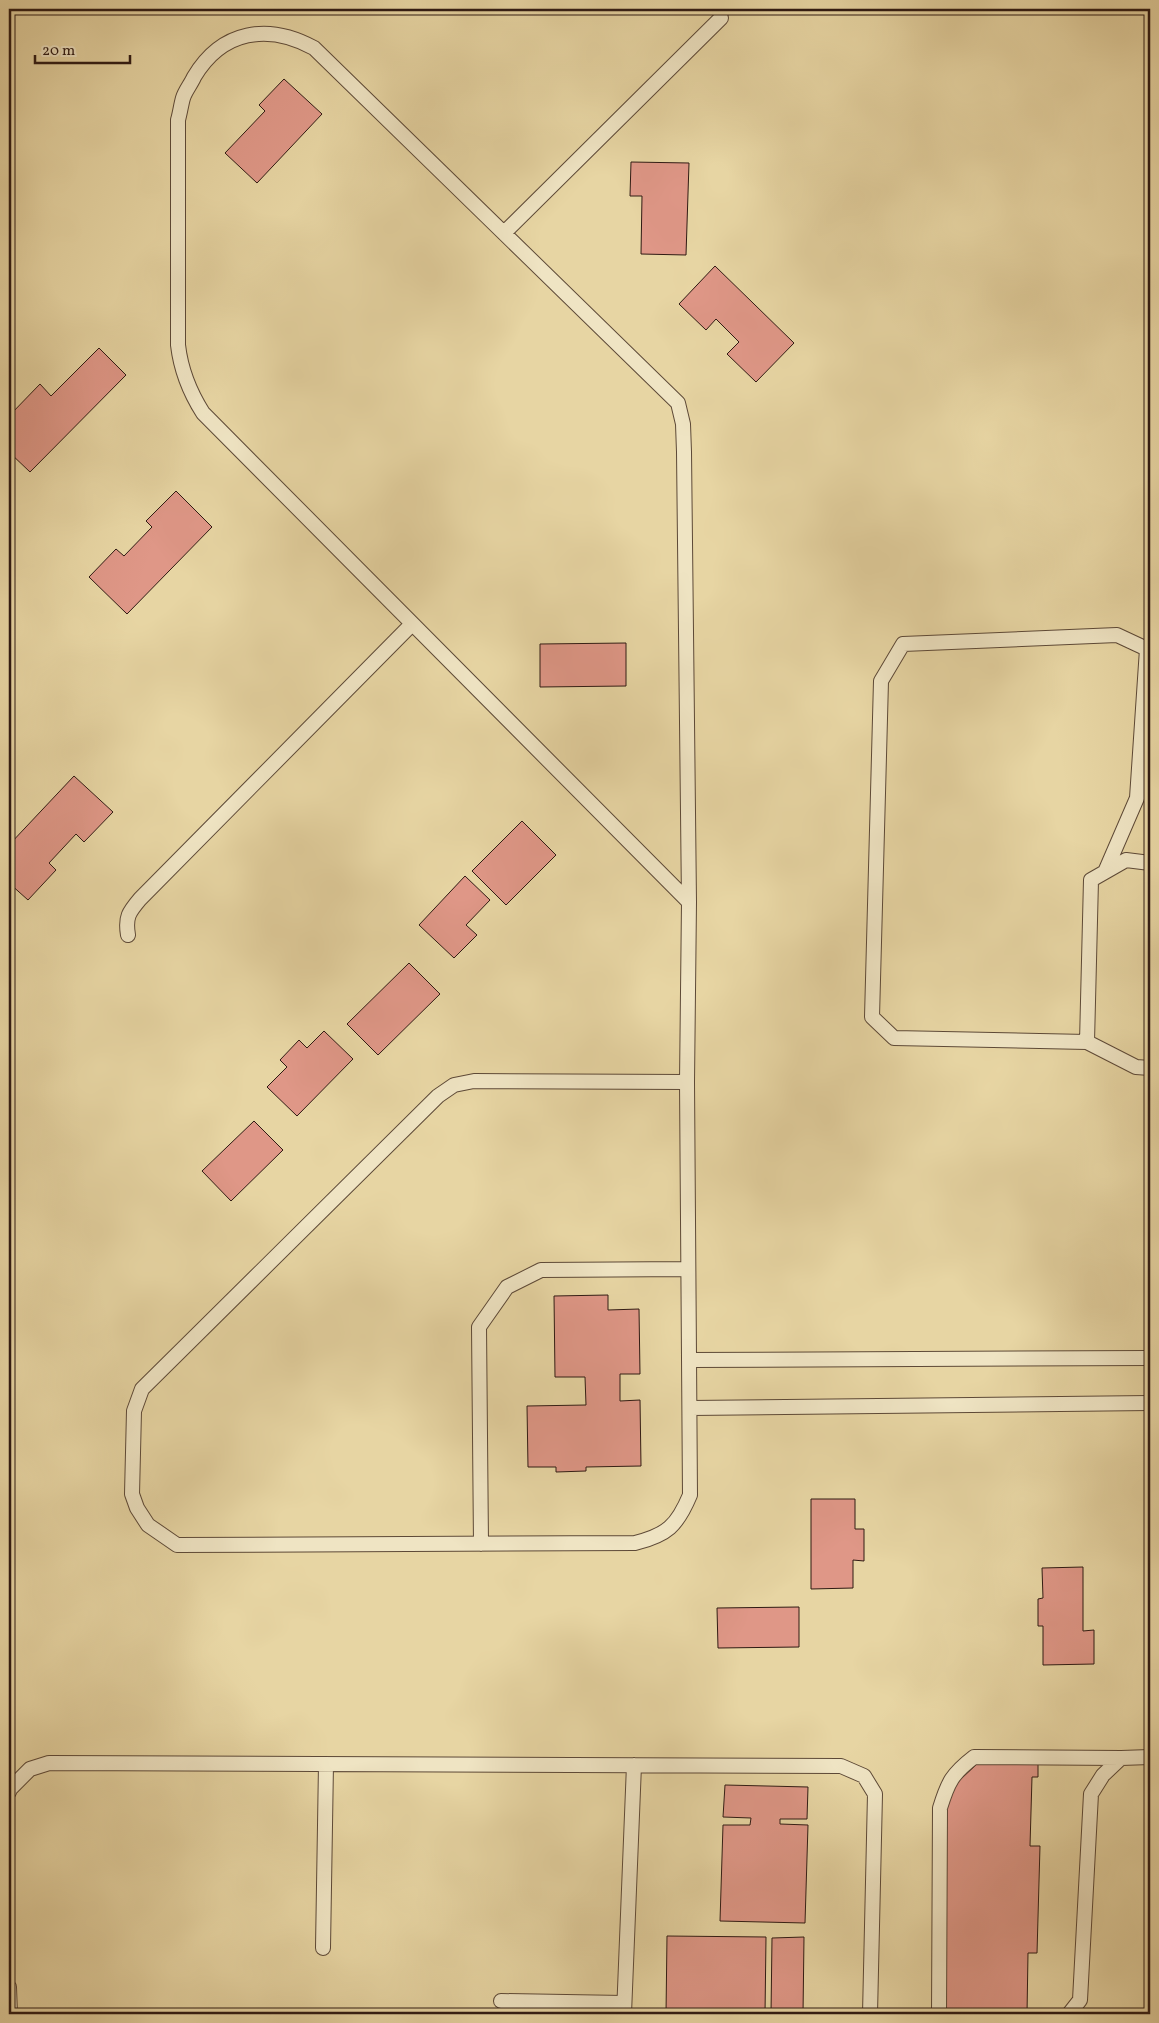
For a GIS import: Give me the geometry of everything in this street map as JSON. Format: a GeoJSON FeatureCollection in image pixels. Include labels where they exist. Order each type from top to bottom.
{"type":"FeatureCollection","features":[{"type":"Feature","properties":{"kind":"lane"},"geometry":{"type":"LineString","coordinates":[[505,232],[721,18]]}},
{"type":"Feature","properties":{"kind":"lane"},"geometry":{"type":"LineString","coordinates":[[687,1082],[474,1081],[454,1085],[438,1096],[142,1389],[134,1411],[132,1494],[137,1508],[148,1525],[177,1545],[635,1543],[655,1538],[662,1533],[682,1514],[690,1495],[687,1082],[689,902],[684,452],[683,424],[678,403],[505,232],[314,48],[297,39],[273,33],[254,34],[235,40],[212,53],[197,72],[184,96],[178,120],[178,345],[181,367],[189,391],[203,413],[689,902]]}},
{"type":"Feature","properties":{"kind":"lane"},"geometry":{"type":"LineString","coordinates":[[128,935],[126,922],[131,910],[140,898],[412,624]]}},
{"type":"Feature","properties":{"kind":"lane"},"geometry":{"type":"LineString","coordinates":[[1105,872],[1136,798],[1149,649],[1117,635],[903,644],[881,681],[872,1017],[894,1038],[1087,1042],[1136,1067],[1150,1068]]}},
{"type":"Feature","properties":{"kind":"lane"},"geometry":{"type":"LineString","coordinates":[[1087,1042],[1091,880],[1126,860],[1150,863]]}},
{"type":"Feature","properties":{"kind":"lane"},"geometry":{"type":"LineString","coordinates":[[482,1544],[479,1327],[506,1287],[541,1270],[688,1268]]}},
{"type":"Feature","properties":{"kind":"lane"},"geometry":{"type":"LineString","coordinates":[[689,1360],[1150,1358]]}},
{"type":"Feature","properties":{"kind":"lane"},"geometry":{"type":"LineString","coordinates":[[690,1408],[1150,1403]]}},
{"type":"Feature","properties":{"kind":"lane"},"geometry":{"type":"LineString","coordinates":[[939,2014],[940,1808],[948,1781],[962,1766],[974,1757],[1150,1757]]}},
{"type":"Feature","properties":{"kind":"lane"},"geometry":{"type":"LineString","coordinates":[[1069,2014],[1080,2000],[1091,1794],[1103,1775],[1121,1758]]}},
{"type":"Feature","properties":{"kind":"lane"},"geometry":{"type":"LineString","coordinates":[[9,1792],[30,1769],[49,1763],[841,1766],[864,1776],[875,1794],[870,2014]]}},
{"type":"Feature","properties":{"kind":"lane"},"geometry":{"type":"LineString","coordinates":[[323,1948],[326,1764]]}},
{"type":"Feature","properties":{"kind":"lane"},"geometry":{"type":"LineString","coordinates":[[501,2001],[624,2009],[634,1765]]}},
{"type":"Feature","properties":{"kind":"lane"},"geometry":{"type":"LineString","coordinates":[[9,1987],[10,2014]]}},
{"type":"Feature","properties":{"kind":"building"},"geometry":{"type":"Polygon","coordinates":[[[284,79],[322,114],[257,183],[225,153],[265,111],[259,105],[284,79]]]}},
{"type":"Feature","properties":{"kind":"building"},"geometry":{"type":"Polygon","coordinates":[[[631,162],[689,163],[686,255],[641,254],[642,196],[630,196],[631,162]]]}},
{"type":"Feature","properties":{"kind":"building"},"geometry":{"type":"Polygon","coordinates":[[[715,266],[794,343],[756,382],[727,354],[739,342],[716,319],[706,330],[679,304],[715,266]]]}},
{"type":"Feature","properties":{"kind":"building"},"geometry":{"type":"Polygon","coordinates":[[[99,348],[126,375],[30,472],[9,452],[9,416],[40,384],[51,396],[99,348]]]}},
{"type":"Feature","properties":{"kind":"building"},"geometry":{"type":"Polygon","coordinates":[[[176,491],[212,527],[127,614],[89,577],[116,549],[124,556],[152,527],[146,521],[176,491]]]}},
{"type":"Feature","properties":{"kind":"building"},"geometry":{"type":"Polygon","coordinates":[[[626,643],[626,686],[540,687],[540,644],[626,643]]]}},
{"type":"Feature","properties":{"kind":"building"},"geometry":{"type":"Polygon","coordinates":[[[74,776],[113,812],[84,842],[76,834],[49,863],[56,870],[28,900],[9,883],[9,845],[74,776]]]}},
{"type":"Feature","properties":{"kind":"building"},"geometry":{"type":"Polygon","coordinates":[[[522,821],[556,855],[506,905],[472,871],[522,821]]]}},
{"type":"Feature","properties":{"kind":"building"},"geometry":{"type":"Polygon","coordinates":[[[465,876],[490,900],[466,925],[477,935],[454,958],[419,925],[465,876]]]}},
{"type":"Feature","properties":{"kind":"building"},"geometry":{"type":"Polygon","coordinates":[[[409,963],[440,994],[378,1055],[347,1024],[409,963]]]}},
{"type":"Feature","properties":{"kind":"building"},"geometry":{"type":"Polygon","coordinates":[[[324,1031],[353,1059],[297,1116],[267,1087],[287,1067],[280,1060],[299,1040],[307,1048],[324,1031]]]}},
{"type":"Feature","properties":{"kind":"building"},"geometry":{"type":"Polygon","coordinates":[[[254,1121],[283,1150],[231,1201],[202,1171],[254,1121]]]}},
{"type":"Feature","properties":{"kind":"building"},"geometry":{"type":"Polygon","coordinates":[[[608,1295],[608,1310],[639,1309],[640,1374],[620,1374],[620,1401],[640,1400],[641,1466],[586,1467],[586,1471],[556,1472],[556,1467],[528,1467],[527,1406],[586,1405],[585,1377],[555,1377],[554,1296],[608,1295]]]}},
{"type":"Feature","properties":{"kind":"building"},"geometry":{"type":"Polygon","coordinates":[[[811,1499],[855,1499],[855,1529],[864,1529],[864,1561],[853,1560],[853,1588],[811,1589],[811,1499]]]}},
{"type":"Feature","properties":{"kind":"building"},"geometry":{"type":"Polygon","coordinates":[[[1083,1567],[1083,1631],[1094,1630],[1094,1664],[1043,1665],[1043,1626],[1038,1626],[1038,1599],[1043,1598],[1042,1568],[1083,1567]]]}},
{"type":"Feature","properties":{"kind":"building"},"geometry":{"type":"Polygon","coordinates":[[[799,1607],[799,1647],[718,1648],[717,1608],[799,1607]]]}},
{"type":"Feature","properties":{"kind":"building"},"geometry":{"type":"Polygon","coordinates":[[[1038,1762],[1038,1777],[1032,1777],[1030,1846],[1040,1846],[1037,1953],[1028,1953],[1027,2014],[941,2014],[947,1792],[978,1763],[1038,1762]]]}},
{"type":"Feature","properties":{"kind":"building"},"geometry":{"type":"Polygon","coordinates":[[[725,1785],[808,1787],[807,1819],[780,1819],[780,1824],[808,1825],[805,1923],[720,1921],[723,1825],[750,1825],[751,1818],[723,1817],[725,1785]]]}},
{"type":"Feature","properties":{"kind":"building"},"geometry":{"type":"Polygon","coordinates":[[[667,1936],[766,1937],[765,2014],[666,2014],[667,1936]]]}},
{"type":"Feature","properties":{"kind":"building"},"geometry":{"type":"Polygon","coordinates":[[[804,1937],[803,2014],[771,2014],[772,1938],[804,1937]]]}}]}
